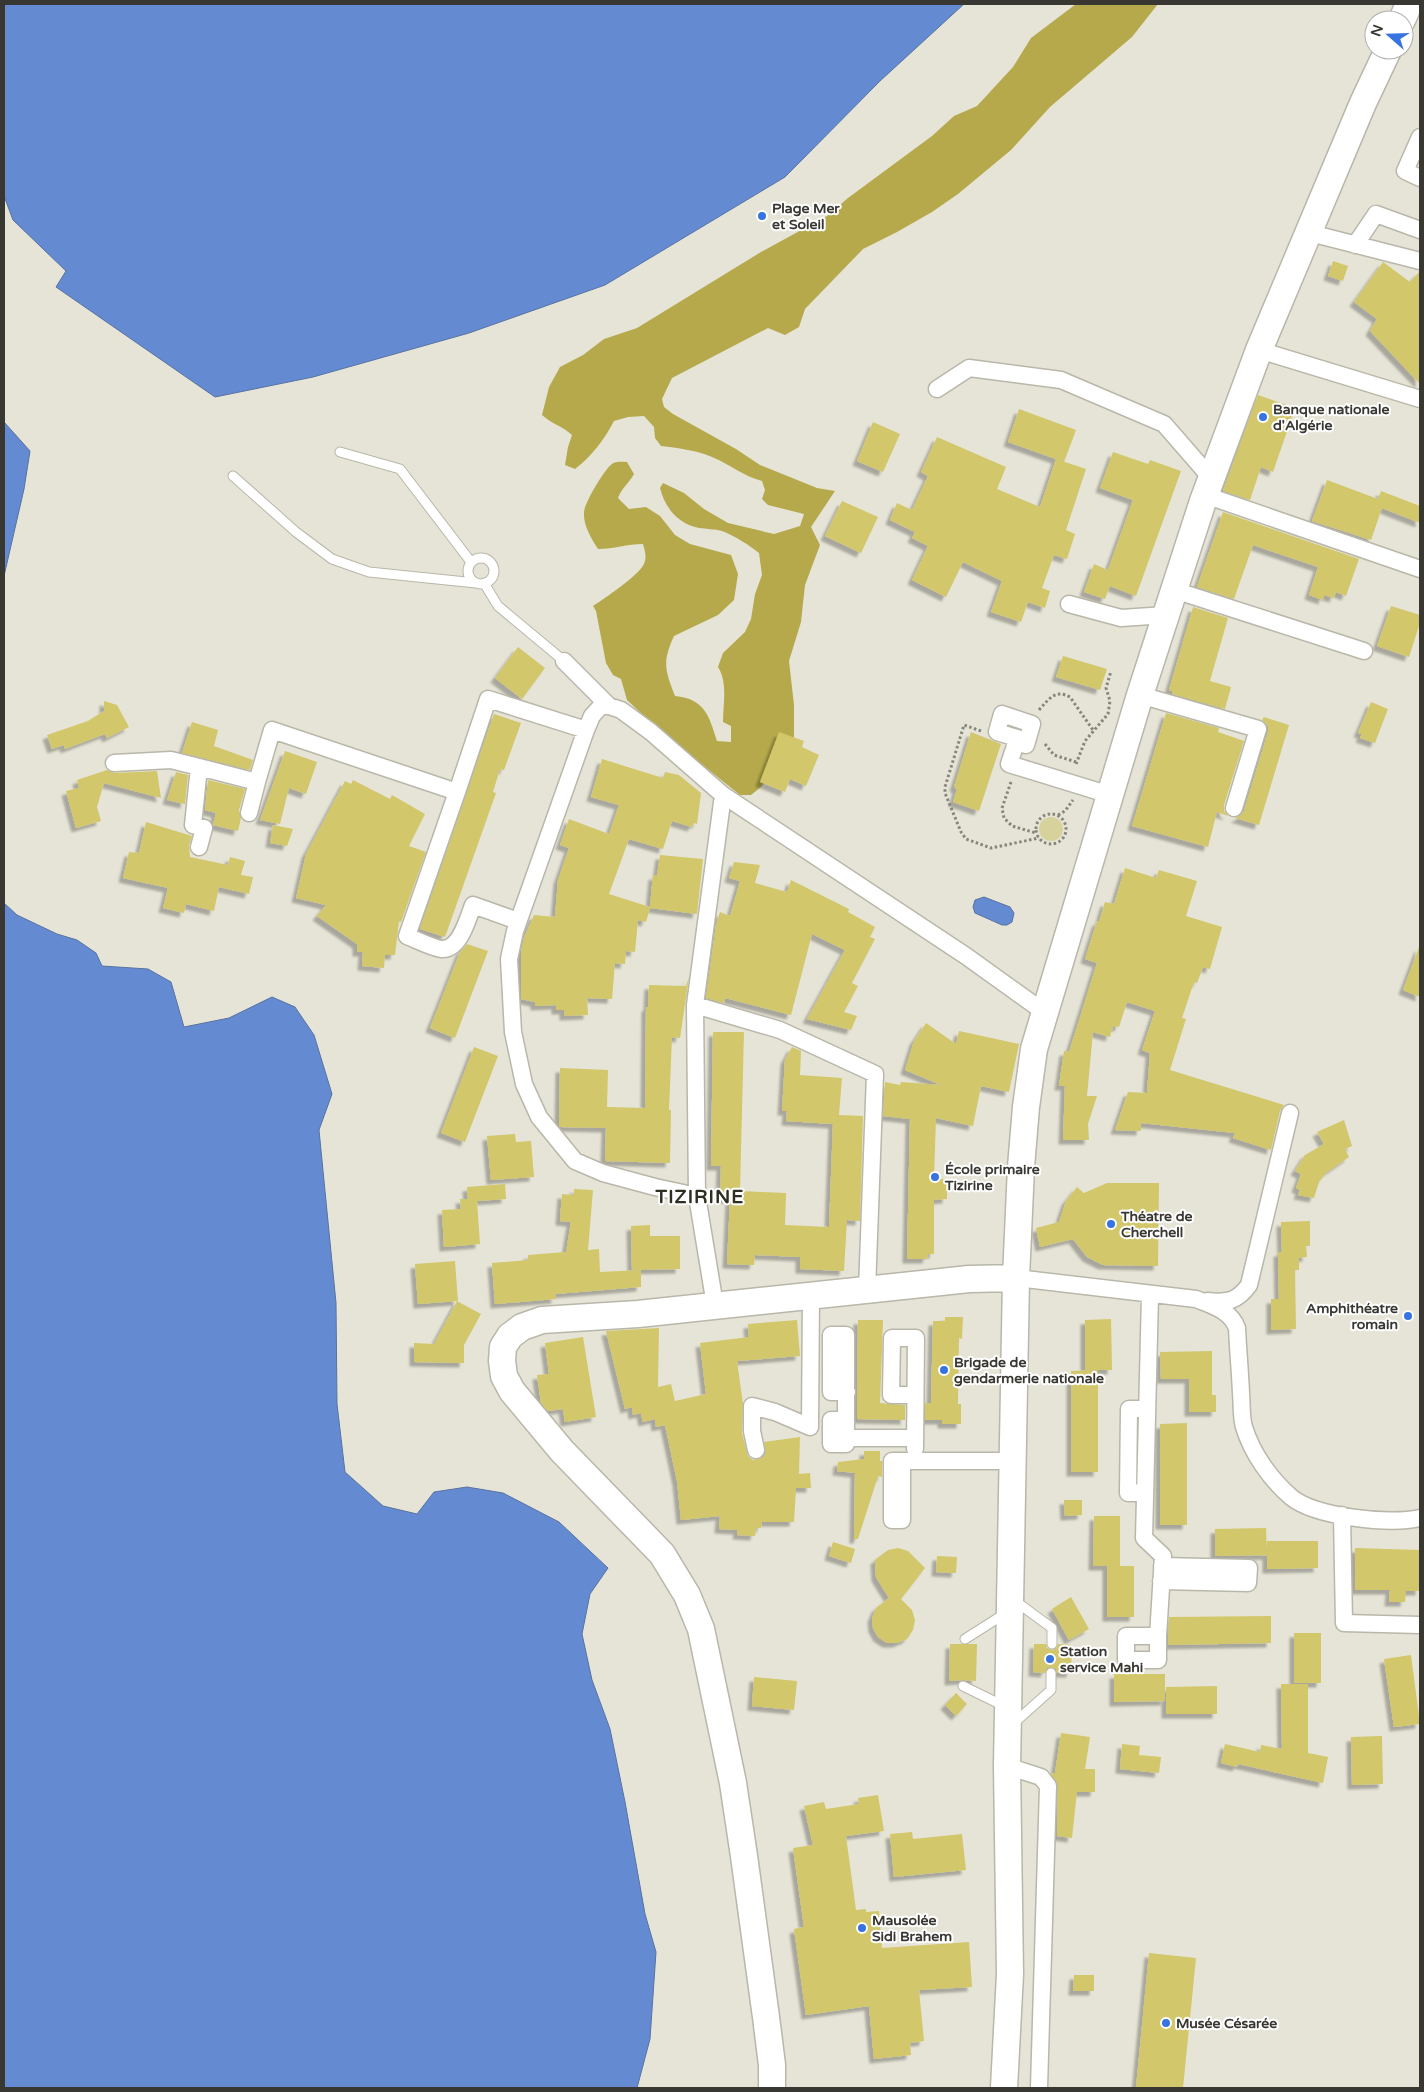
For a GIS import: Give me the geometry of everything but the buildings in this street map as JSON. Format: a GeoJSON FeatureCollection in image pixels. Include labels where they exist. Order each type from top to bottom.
{"type":"FeatureCollection","features":[{"type":"Feature","properties":{"kind":"main road"},"geometry":{"type":"LineString","coordinates":[[1004,2088],[1010,1974],[1007,1766],[1016,1278],[1026,1107],[1034,1049],[1140,695],[1208,486],[1259,350],[1383,60]]}},
{"type":"Feature","properties":{"kind":"main road"},"geometry":{"type":"LineString","coordinates":[[772,2088],[772,2065],[766,2017],[738,1819],[701,1629],[687,1595],[662,1554],[604,1496],[524,1407],[504,1376],[503,1348],[510,1336],[522,1327],[542,1320],[638,1314],[969,1279],[1016,1278]]}},
{"type":"Feature","properties":{"kind":"street"},"geometry":{"type":"LineString","coordinates":[[1420,137],[1405,171],[1420,178]]}},
{"type":"Feature","properties":{"kind":"street"},"geometry":{"type":"LineString","coordinates":[[1356,245],[1376,214],[1420,230]]}},
{"type":"Feature","properties":{"kind":"street"},"geometry":{"type":"LineString","coordinates":[[1310,233],[1420,262]]}},
{"type":"Feature","properties":{"kind":"street"},"geometry":{"type":"LineString","coordinates":[[1259,350],[1420,399]]}},
{"type":"Feature","properties":{"kind":"street"},"geometry":{"type":"LineString","coordinates":[[937,389],[969,368],[1062,380],[1164,424],[1208,486],[1420,569]]}},
{"type":"Feature","properties":{"kind":"street"},"geometry":{"type":"LineString","coordinates":[[1174,590],[1364,651]]}},
{"type":"Feature","properties":{"kind":"street"},"geometry":{"type":"LineString","coordinates":[[1069,604],[1121,618],[1166,615]]}},
{"type":"Feature","properties":{"kind":"street"},"geometry":{"type":"LineString","coordinates":[[564,661],[609,706]]}},
{"type":"Feature","properties":{"kind":"street"},"geometry":{"type":"LineString","coordinates":[[1140,695],[1258,729],[1234,808]]}},
{"type":"Feature","properties":{"kind":"street"},"geometry":{"type":"LineString","coordinates":[[518,921],[473,905],[463,934],[452,946],[442,949],[407,936],[488,699],[586,730]]}},
{"type":"Feature","properties":{"kind":"street"},"geometry":{"type":"LineString","coordinates":[[697,1196],[603,1173],[575,1161],[539,1116],[524,1084],[513,1032],[510,960],[518,921],[586,730],[592,716],[601,706],[609,706],[621,710],[651,732],[723,795],[966,956],[1044,1012]]}},
{"type":"Feature","properties":{"kind":"street"},"geometry":{"type":"LineString","coordinates":[[249,813],[272,730],[457,792]]}},
{"type":"Feature","properties":{"kind":"street"},"geometry":{"type":"LineString","coordinates":[[1016,742],[1009,764],[1110,795]]}},
{"type":"Feature","properties":{"kind":"street"},"geometry":{"type":"LineString","coordinates":[[114,763],[171,760],[257,782]]}},
{"type":"Feature","properties":{"kind":"street"},"geometry":{"type":"LineString","coordinates":[[199,767],[193,825],[204,828],[199,847]]}},
{"type":"Feature","properties":{"kind":"street"},"geometry":{"type":"LineString","coordinates":[[715,1305],[697,1196],[695,1005],[723,795]]}},
{"type":"Feature","properties":{"kind":"street"},"geometry":{"type":"LineString","coordinates":[[695,1005],[780,1030],[875,1074],[866,1290]]}},
{"type":"Feature","properties":{"kind":"street"},"geometry":{"type":"LineString","coordinates":[[1237,1335],[1290,1113]]}},
{"type":"Feature","properties":{"kind":"street"},"geometry":{"type":"LineString","coordinates":[[1016,1278],[1219,1302],[1232,1301],[1249,1285]]}},
{"type":"Feature","properties":{"kind":"street"},"geometry":{"type":"LineString","coordinates":[[756,1450],[752,1431],[752,1406],[775,1412],[810,1426],[812,1295]]}},
{"type":"Feature","properties":{"kind":"street"},"geometry":{"type":"LineString","coordinates":[[1150,1295],[1144,1538],[1163,1556],[1158,1636]]}},
{"type":"Feature","properties":{"kind":"street"},"geometry":{"type":"LineString","coordinates":[[1196,1299],[1217,1307],[1231,1317],[1237,1328],[1244,1426],[1258,1455],[1271,1475],[1292,1498],[1315,1508],[1342,1515],[1386,1521],[1420,1518]]}},
{"type":"Feature","properties":{"kind":"street"},"geometry":{"type":"LineString","coordinates":[[846,1392],[846,1420],[831,1420],[831,1444],[846,1444],[846,1438],[915,1438]]}},
{"type":"Feature","properties":{"kind":"street"},"geometry":{"type":"LineString","coordinates":[[916,1395],[915,1438],[909,1461],[1013,1461]]}},
{"type":"Feature","properties":{"kind":"street"},"geometry":{"type":"LineString","coordinates":[[1342,1515],[1344,1623],[1420,1625]]}},
{"type":"Feature","properties":{"kind":"street"},"geometry":{"type":"LineString","coordinates":[[1007,1766],[1041,1778],[1048,1786],[1038,2088]]}},
{"type":"Feature","properties":{"kind":"lane"},"geometry":{"type":"LineString","coordinates":[[340,452],[400,469],[472,562]]}},
{"type":"Feature","properties":{"kind":"lane"},"geometry":{"type":"LineString","coordinates":[[233,476],[296,532],[332,559],[369,572],[480,583],[491,579],[494,570],[491,562],[484,558],[475,559],[468,573],[480,583],[498,606],[564,661]]}},
{"type":"Feature","properties":{"kind":"lane"},"geometry":{"type":"LineString","coordinates":[[965,1640],[1009,1604],[1052,1628],[1052,1644]]}},
{"type":"Feature","properties":{"kind":"lane"},"geometry":{"type":"LineString","coordinates":[[963,1686],[1008,1718],[1051,1690],[1051,1673]]}},
{"type":"Feature","properties":{"kind":"path"},"geometry":{"type":"LineString","coordinates":[[1074,784],[1077,759],[1085,741],[1105,718],[1109,710],[1110,701],[1106,688],[1110,671]]}},
{"type":"Feature","properties":{"kind":"path"},"geometry":{"type":"LineString","coordinates":[[1036,713],[1052,696],[1061,693],[1066,694],[1093,730]]}},
{"type":"Feature","properties":{"kind":"path"},"geometry":{"type":"LineString","coordinates":[[960,735],[946,783],[945,793],[966,839],[991,848],[1039,838]]}},
{"type":"Feature","properties":{"kind":"path"},"geometry":{"type":"LineString","coordinates":[[1016,766],[1002,808],[1004,818],[1012,826],[1036,833]]}},
{"type":"Feature","properties":{"kind":"path"},"geometry":{"type":"LineString","coordinates":[[1054,814],[1064,821],[1066,830],[1060,842],[1051,844],[1039,838],[1036,833],[1038,821],[1043,816],[1054,814]]}},
{"type":"Feature","properties":{"kind":"shaded area"},"geometry":{"type":"Polygon","coordinates":[[[1076,4],[1158,4],[1132,37],[1050,107],[1011,150],[958,194],[932,212],[863,249],[805,309],[799,327],[785,335],[768,328],[672,378],[662,399],[664,407],[673,414],[736,449],[760,465],[817,488],[835,491],[811,527],[820,545],[805,585],[801,622],[789,661],[794,705],[794,739],[761,787],[751,795],[740,795],[659,730],[627,700],[621,679],[613,675],[606,663],[596,611],[593,606],[641,569],[644,564],[645,554],[643,544],[598,549],[586,527],[585,507],[600,479],[609,467],[615,462],[627,462],[634,474],[618,498],[629,509],[646,507],[660,516],[675,535],[690,544],[731,555],[738,574],[734,600],[718,615],[674,636],[666,660],[666,666],[675,696],[693,701],[699,705],[708,717],[717,741],[731,742],[731,726],[723,722],[724,686],[718,667],[723,653],[745,632],[751,619],[755,594],[762,575],[759,553],[732,535],[685,523],[669,508],[660,488],[663,483],[684,493],[704,509],[728,523],[774,534],[800,526],[804,514],[768,505],[762,499],[765,490],[762,481],[718,460],[693,451],[661,446],[655,438],[654,427],[644,416],[628,417],[614,421],[606,435],[587,459],[575,469],[565,465],[572,435],[542,415],[549,387],[560,367],[583,355],[604,339],[637,328],[761,252],[827,216],[848,198],[932,136],[954,116],[977,106],[1013,67],[1031,38],[1076,4]]]}},
{"type":"Feature","properties":{"kind":"shaded area"},"geometry":{"type":"Polygon","coordinates":[[[1051,817],[1060,820],[1063,829],[1060,838],[1051,841],[1042,838],[1039,829],[1042,820],[1051,817]]]}},
{"type":"Feature","properties":{"kind":"water"},"geometry":{"type":"Polygon","coordinates":[[[4,4],[964,4],[880,81],[785,177],[605,285],[469,333],[313,377],[215,397],[56,287],[66,271],[13,220],[4,196],[4,4]]]}},
{"type":"Feature","properties":{"kind":"water"},"geometry":{"type":"Polygon","coordinates":[[[4,422],[30,451],[24,489],[4,576],[4,422]]]}},
{"type":"Feature","properties":{"kind":"water"},"geometry":{"type":"Polygon","coordinates":[[[984,897],[1010,907],[1014,913],[1012,922],[1002,925],[975,913],[973,907],[975,900],[984,897]]]}},
{"type":"Feature","properties":{"kind":"water"},"geometry":{"type":"Polygon","coordinates":[[[4,903],[17,915],[57,934],[77,940],[96,953],[102,966],[148,969],[171,982],[184,1027],[229,1018],[272,997],[295,1007],[314,1035],[332,1094],[319,1130],[336,1303],[337,1404],[345,1472],[383,1506],[417,1514],[434,1492],[467,1487],[503,1493],[559,1522],[608,1568],[590,1594],[582,1634],[592,1680],[610,1729],[645,1914],[656,1952],[650,2039],[637,2088],[4,2088],[4,903]]]}},
{"type":"Feature","properties":{"kind":"place","name":"Plage Mer et Soleil"},"geometry":{"type":"Point","coordinates":[762,216]}},
{"type":"Feature","properties":{"kind":"place","name":"Banque nationale d'Algérie"},"geometry":{"type":"Point","coordinates":[1263,417]}},
{"type":"Feature","properties":{"kind":"place","name":"École primaire Tizirine"},"geometry":{"type":"Point","coordinates":[935,1177]}},
{"type":"Feature","properties":{"kind":"place","name":"Théatre de Cherchell"},"geometry":{"type":"Point","coordinates":[1111,1224]}},
{"type":"Feature","properties":{"kind":"place","name":"Amphithéatre romain"},"geometry":{"type":"Point","coordinates":[1408,1316]}},
{"type":"Feature","properties":{"kind":"place","name":"Brigade de gendarmerie nationale"},"geometry":{"type":"Point","coordinates":[944,1370]}},
{"type":"Feature","properties":{"kind":"place","name":"Station service Mahi"},"geometry":{"type":"Point","coordinates":[1050,1659]}},
{"type":"Feature","properties":{"kind":"place","name":"Mausolée Sidi Brahem"},"geometry":{"type":"Point","coordinates":[862,1928]}},
{"type":"Feature","properties":{"kind":"place","name":"Musée Césarée"},"geometry":{"type":"Point","coordinates":[1166,2023]}},
{"type":"Feature","properties":{"kind":"district","name":"TIZIRINE"},"geometry":{"type":"Point","coordinates":[700,1197]}}]}
